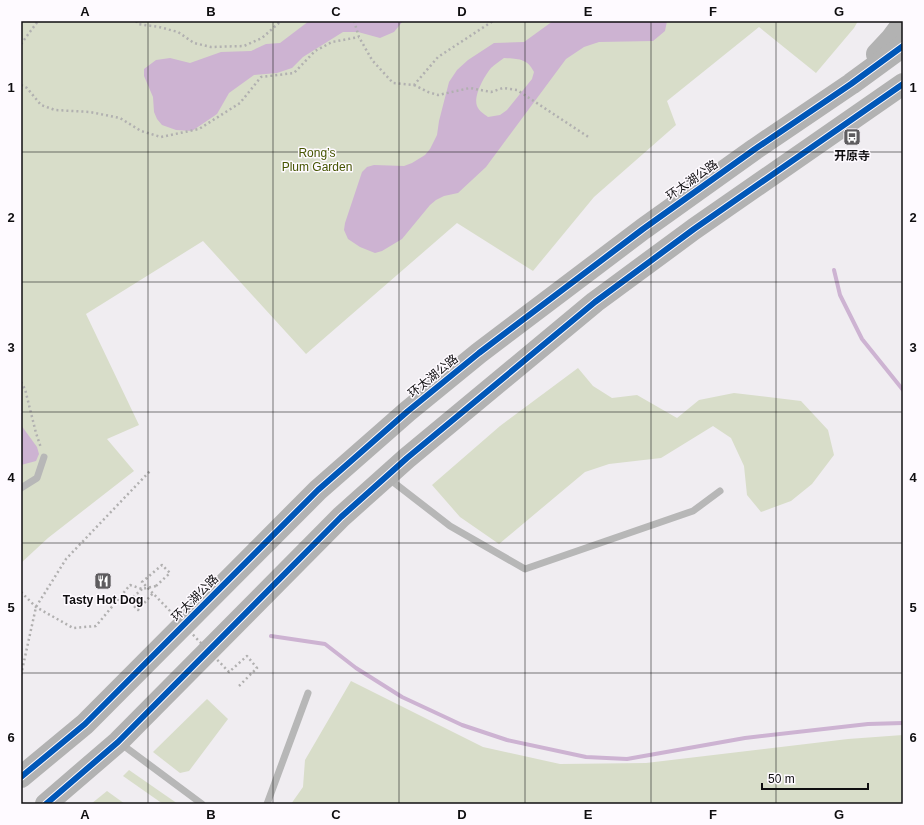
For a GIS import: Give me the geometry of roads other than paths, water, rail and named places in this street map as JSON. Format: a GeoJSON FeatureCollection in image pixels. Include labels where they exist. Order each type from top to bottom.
{"type":"FeatureCollection","features":[{"type":"Feature","properties":{"kind":"highway"},"geometry":{"type":"LineString","coordinates":[[851,84],[892,39],[903,23]]}},
{"type":"Feature","properties":{"kind":"highway","name":"环太湖公路"},"geometry":{"type":"LineString","coordinates":[[21,777],[84,724],[318,490],[408,411],[479,353],[643,229],[903,46]]}},
{"type":"Feature","properties":{"kind":"highway"},"geometry":{"type":"LineString","coordinates":[[46,804],[118,742],[341,517],[407,458],[595,302],[694,228],[903,84]]}},
{"type":"Feature","properties":{"kind":"lane"},"geometry":{"type":"LineString","coordinates":[[21,488],[37,478],[44,457]]}},
{"type":"Feature","properties":{"kind":"lane"},"geometry":{"type":"LineString","coordinates":[[386,476],[450,526],[525,569],[693,511],[720,491]]}},
{"type":"Feature","properties":{"kind":"lane"},"geometry":{"type":"LineString","coordinates":[[267,804],[308,693]]}},
{"type":"Feature","properties":{"kind":"lane"},"geometry":{"type":"LineString","coordinates":[[118,742],[202,804]]}},
{"type":"Feature","properties":{"kind":"waterway"},"geometry":{"type":"LineString","coordinates":[[834,270],[840,295],[862,339],[903,390]]}},
{"type":"Feature","properties":{"kind":"waterway"},"geometry":{"type":"LineString","coordinates":[[271,636],[325,644],[356,668],[402,697],[462,725],[507,740],[586,757],[627,759],[745,738],[868,724],[903,723]]}},
{"type":"Feature","properties":{"kind":"place","name":"开原寺"},"geometry":{"type":"Point","coordinates":[852,137]}},
{"type":"Feature","properties":{"kind":"place","name":"Tasty Hot Dog"},"geometry":{"type":"Point","coordinates":[103,581]}},
{"type":"Feature","properties":{"kind":"park label","name":"Rong’s Plum Garden"},"geometry":{"type":"Point","coordinates":[317,160]}}]}
